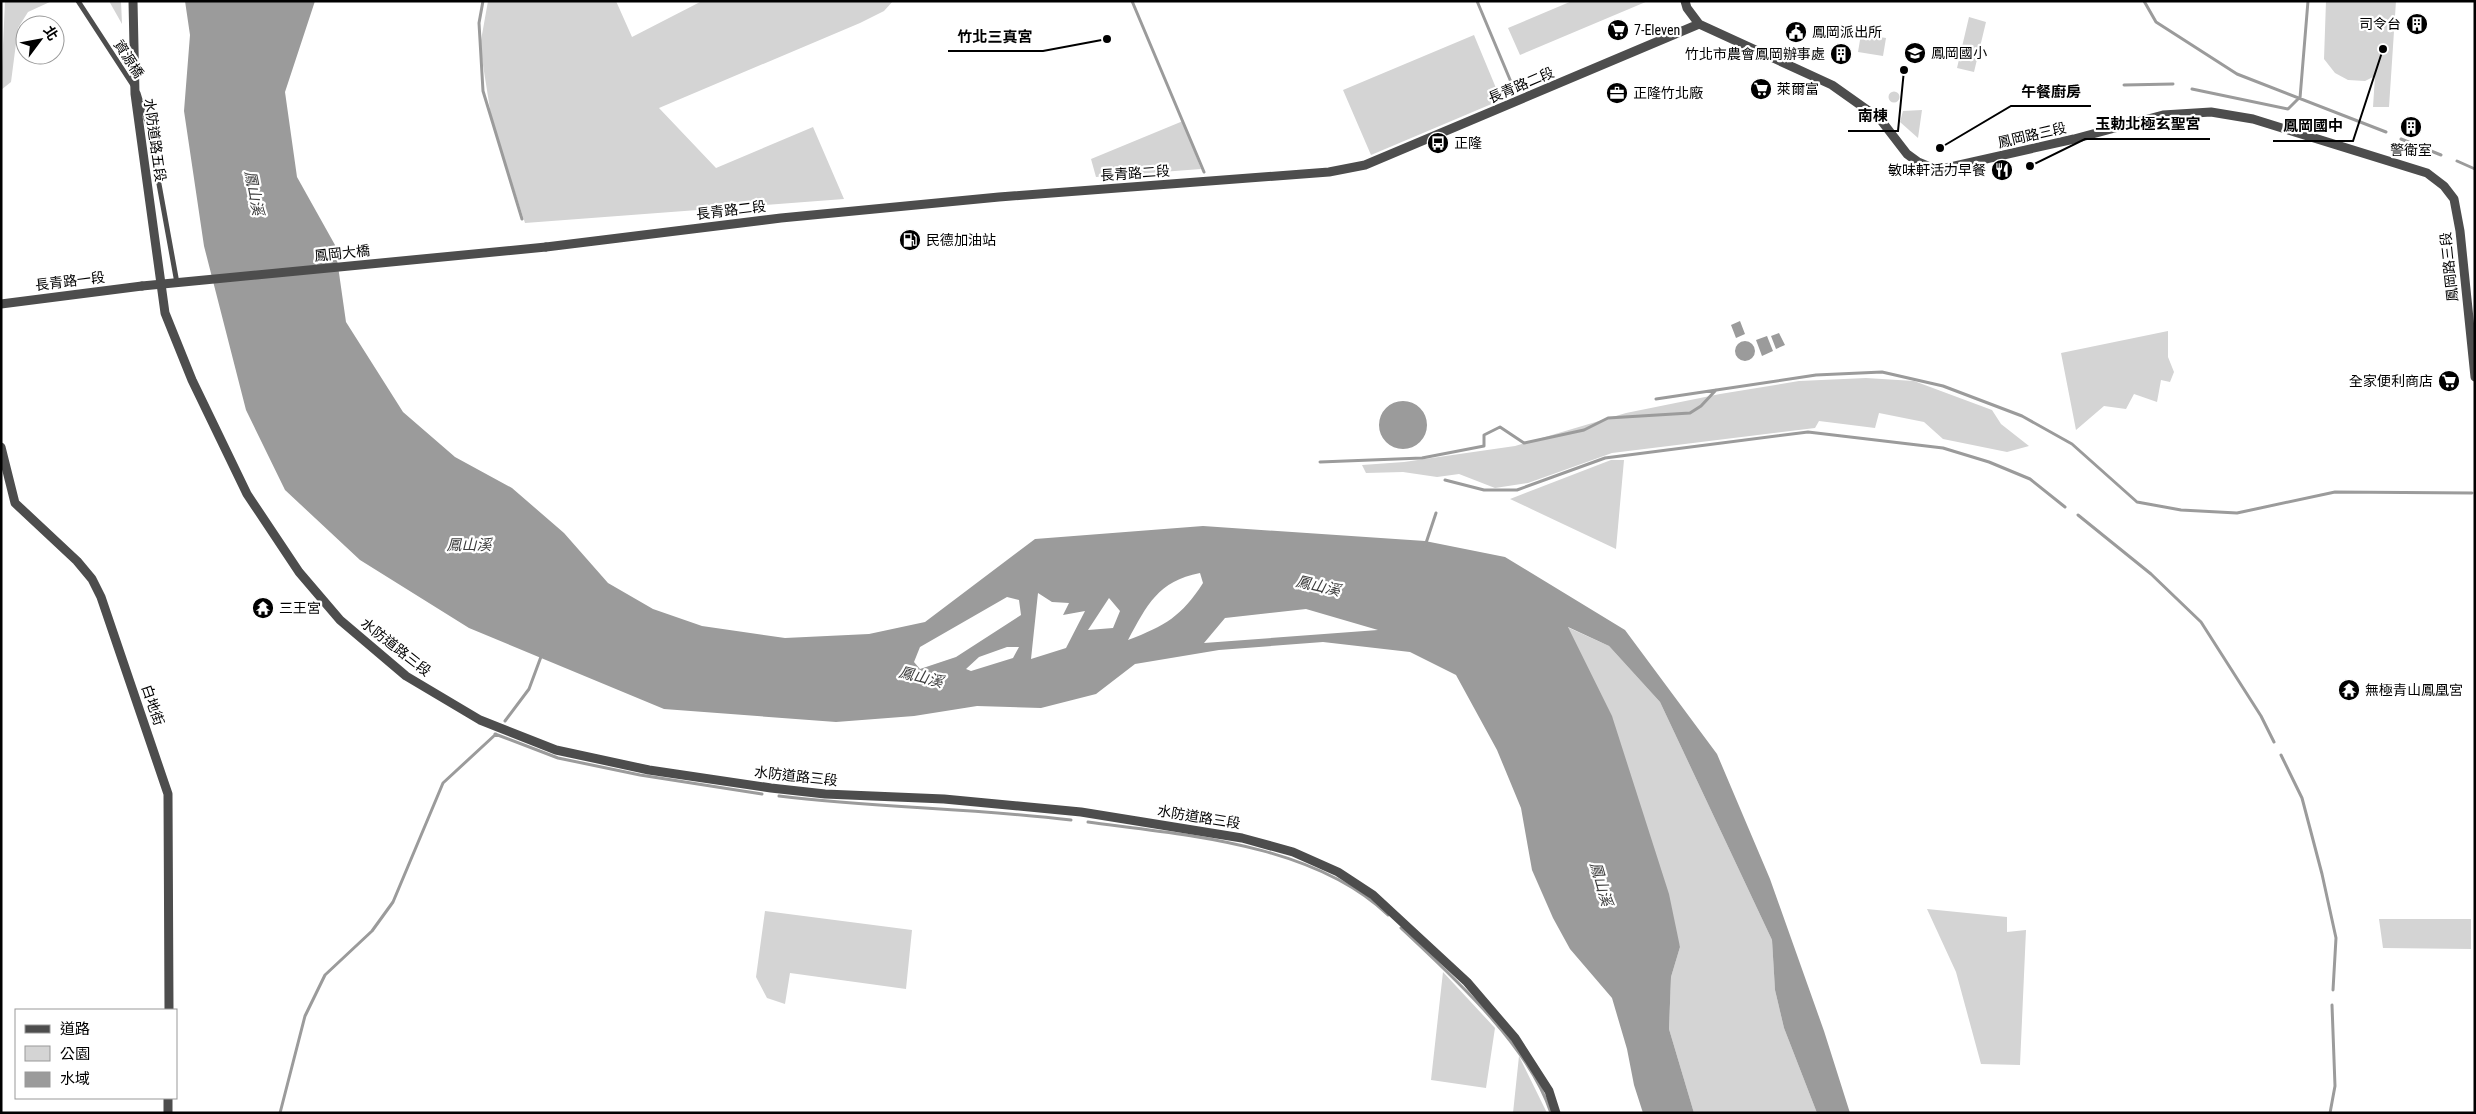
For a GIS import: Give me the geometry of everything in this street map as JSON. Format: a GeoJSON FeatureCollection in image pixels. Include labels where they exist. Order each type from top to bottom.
{"type":"FeatureCollection","features":[{"type":"Feature","properties":{"kind":"street","name":"資源橋"},"geometry":{"type":"LineString","coordinates":[[78,1],[138,93],[149,129],[177,283]]}},
{"type":"Feature","properties":{"kind":"street","name":"水防道路五段"},"geometry":{"type":"LineString","coordinates":[[133,1],[135,94],[161,282]]}},
{"type":"Feature","properties":{"kind":"street"},"geometry":{"type":"LineString","coordinates":[[1685,1],[1687,8],[1699,24]]}},
{"type":"Feature","properties":{"kind":"street","name":"長青路二段"},"geometry":{"type":"LineString","coordinates":[[546,247],[781,218],[940,202],[1338,170],[1365,165],[1699,24]]}},
{"type":"Feature","properties":{"kind":"street","name":"鳳岡路三段"},"geometry":{"type":"LineString","coordinates":[[1699,24],[1832,85],[1880,119],[1907,154],[1918,162],[1937,170],[2074,139],[2163,115],[2211,112],[2254,120],[2427,173],[2444,186],[2454,200],[2460,231],[2475,377]]}},
{"type":"Feature","properties":{"kind":"street","name":"鳳岡大橋"},"geometry":{"type":"LineString","coordinates":[[142,286],[546,247]]}},
{"type":"Feature","properties":{"kind":"street","name":"水防道路三段"},"geometry":{"type":"LineString","coordinates":[[161,282],[165,313],[192,380],[230,461],[271,532],[299,572],[340,620],[415,681],[480,720],[556,750],[649,770],[825,794],[944,799],[1081,812],[1242,838],[1293,852],[1338,872],[1373,895],[1467,982],[1515,1038],[1549,1091],[1556,1113]]}},
{"type":"Feature","properties":{"kind":"street","name":"長青路一段"},"geometry":{"type":"LineString","coordinates":[[1,304],[142,286]]}},
{"type":"Feature","properties":{"kind":"street","name":"白地街"},"geometry":{"type":"LineString","coordinates":[[1,447],[15,503],[77,561],[92,579],[101,597],[159,764],[168,794],[170,1009]]}},
{"type":"Feature","properties":{"kind":"street"},"geometry":{"type":"LineString","coordinates":[[168,1099],[168,1113]]}},
{"type":"Feature","properties":{"kind":"green space"},"geometry":{"type":"Polygon","coordinates":[[[5,1],[52,1],[28,12],[26,15],[15,15],[15,51],[11,82],[1,90],[5,1]]]}},
{"type":"Feature","properties":{"kind":"green space"},"geometry":{"type":"Polygon","coordinates":[[[109,1],[121,1],[122,24],[109,1]]]}},
{"type":"Feature","properties":{"kind":"green space"},"geometry":{"type":"Polygon","coordinates":[[[488,1],[616,1],[632,37],[702,1],[893,1],[884,11],[860,23],[659,108],[716,168],[813,127],[844,199],[525,223],[492,122],[480,46],[488,1]]]}},
{"type":"Feature","properties":{"kind":"green space"},"geometry":{"type":"Polygon","coordinates":[[[1572,1],[1648,1],[1520,55],[1508,28],[1572,1]]]}},
{"type":"Feature","properties":{"kind":"green space"},"geometry":{"type":"Polygon","coordinates":[[[2326,1],[2396,1],[2389,107],[2373,107],[2375,76],[2365,81],[2348,80],[2335,73],[2324,59],[2326,1]]]}},
{"type":"Feature","properties":{"kind":"green space"},"geometry":{"type":"Polygon","coordinates":[[[1969,17],[1986,22],[1974,72],[1957,68],[1969,17]]]}},
{"type":"Feature","properties":{"kind":"green space"},"geometry":{"type":"Polygon","coordinates":[[[1861,34],[1886,38],[1883,56],[1858,52],[1861,34]]]}},
{"type":"Feature","properties":{"kind":"green space"},"geometry":{"type":"Polygon","coordinates":[[[1474,35],[1501,100],[1371,155],[1343,90],[1474,35]]]}},
{"type":"Feature","properties":{"kind":"green space"},"geometry":{"type":"Polygon","coordinates":[[[1894,91],[1900,97],[1894,103],[1888,97],[1894,91]]]}},
{"type":"Feature","properties":{"kind":"green space"},"geometry":{"type":"Polygon","coordinates":[[[1922,110],[1918,138],[1900,122],[1903,111],[1922,110]]]}},
{"type":"Feature","properties":{"kind":"green space"},"geometry":{"type":"Polygon","coordinates":[[[1183,121],[1201,169],[1096,177],[1091,159],[1183,121]]]}},
{"type":"Feature","properties":{"kind":"green space"},"geometry":{"type":"Polygon","coordinates":[[[2168,331],[2168,357],[2174,372],[2170,382],[2161,380],[2157,402],[2134,394],[2126,409],[2104,406],[2076,430],[2061,353],[2168,331]]]}},
{"type":"Feature","properties":{"kind":"green space"},"geometry":{"type":"Polygon","coordinates":[[[1866,378],[1914,381],[1992,410],[2001,424],[2029,446],[2007,452],[1943,439],[1924,422],[1879,413],[1875,428],[1819,421],[1815,428],[1612,453],[1528,483],[1495,488],[1459,474],[1437,477],[1403,472],[1366,473],[1362,465],[1404,462],[1515,446],[1626,413],[1720,394],[1799,381],[1866,378]]]}},
{"type":"Feature","properties":{"kind":"green space"},"geometry":{"type":"Polygon","coordinates":[[[1611,460],[1624,460],[1616,549],[1510,499],[1611,460]]]}},
{"type":"Feature","properties":{"kind":"green space"},"geometry":{"type":"Polygon","coordinates":[[[1567,627],[1609,646],[1660,702],[1772,940],[1775,990],[1784,1028],[1817,1113],[1694,1113],[1669,1029],[1671,977],[1680,947],[1567,627]]]}},
{"type":"Feature","properties":{"kind":"green space"},"geometry":{"type":"Polygon","coordinates":[[[1927,909],[2007,917],[2007,932],[2026,930],[2020,1065],[1981,1064],[1956,972],[1927,909]]]}},
{"type":"Feature","properties":{"kind":"green space"},"geometry":{"type":"Polygon","coordinates":[[[765,911],[912,930],[906,989],[790,973],[785,1004],[767,998],[756,977],[765,911]]]}},
{"type":"Feature","properties":{"kind":"green space"},"geometry":{"type":"Polygon","coordinates":[[[2379,919],[2471,919],[2471,949],[2383,948],[2379,919]]]}},
{"type":"Feature","properties":{"kind":"green space"},"geometry":{"type":"Polygon","coordinates":[[[1443,972],[1495,1028],[1486,1088],[1431,1080],[1443,972]]]}},
{"type":"Feature","properties":{"kind":"green space"},"geometry":{"type":"Polygon","coordinates":[[[1519,1056],[1547,1113],[1513,1113],[1519,1056]]]}},
{"type":"Feature","properties":{"kind":"water","name":"鳳山溪"},"geometry":{"type":"Polygon","coordinates":[[[185,1],[315,1],[285,92],[297,177],[335,245],[346,322],[403,412],[455,457],[512,488],[564,533],[608,583],[653,609],[702,626],[785,638],[869,634],[925,622],[1035,539],[1203,526],[1425,541],[1505,557],[1625,630],[1717,754],[1770,879],[1824,1031],[1850,1113],[1817,1113],[1784,1028],[1775,990],[1772,940],[1660,702],[1609,646],[1568,627],[1612,716],[1669,894],[1680,947],[1671,977],[1669,1029],[1694,1113],[1643,1113],[1612,998],[1570,949],[1553,918],[1532,870],[1521,808],[1497,750],[1456,675],[1410,652],[1323,642],[1219,650],[1135,664],[1096,694],[1041,708],[977,706],[914,716],[836,722],[664,709],[469,628],[360,560],[285,490],[246,410],[204,246],[184,111],[190,35],[185,1]],[[1200,573],[1186,577],[1164,588],[1155,596],[1128,640],[1172,619],[1188,604],[1203,583],[1200,573]],[[1038,593],[1031,659],[1066,648],[1085,611],[1063,615],[1069,603],[1052,602],[1038,593]],[[1007,597],[920,647],[914,662],[920,669],[956,657],[1021,615],[1019,600],[1007,597]],[[1109,598],[1088,630],[1113,628],[1120,611],[1109,598]],[[1306,609],[1225,618],[1204,643],[1378,630],[1306,609]],[[1007,647],[979,657],[966,669],[971,671],[1013,658],[1019,647],[1007,647]]]}},
{"type":"Feature","properties":{"kind":"water"},"geometry":{"type":"Polygon","coordinates":[[[1740,321],[1745,334],[1736,338],[1731,325],[1740,321]]]}},
{"type":"Feature","properties":{"kind":"water"},"geometry":{"type":"Polygon","coordinates":[[[1779,333],[1785,345],[1776,349],[1771,336],[1779,333]]]}},
{"type":"Feature","properties":{"kind":"water"},"geometry":{"type":"Polygon","coordinates":[[[1767,336],[1773,351],[1762,356],[1756,340],[1767,336]]]}},
{"type":"Feature","properties":{"kind":"water"},"geometry":{"type":"Polygon","coordinates":[[[1745,341],[1752,344],[1755,351],[1752,358],[1745,361],[1738,358],[1735,351],[1738,344],[1745,341]]]}},
{"type":"Feature","properties":{"kind":"water"},"geometry":{"type":"Polygon","coordinates":[[[1398,401],[1408,401],[1420,408],[1427,420],[1427,430],[1420,442],[1408,449],[1398,449],[1390,445],[1383,438],[1379,430],[1379,420],[1383,412],[1390,405],[1398,401]]]}},
{"type":"Feature","properties":{"kind":"waterway"},"geometry":{"type":"LineString","coordinates":[[483,1],[479,23],[483,91],[522,219]]}},
{"type":"Feature","properties":{"kind":"waterway"},"geometry":{"type":"LineString","coordinates":[[1132,1],[1204,172]]}},
{"type":"Feature","properties":{"kind":"waterway"},"geometry":{"type":"LineString","coordinates":[[1477,1],[1511,82]]}},
{"type":"Feature","properties":{"kind":"waterway"},"geometry":{"type":"LineString","coordinates":[[2144,1],[2156,22],[2237,74],[2386,132]]}},
{"type":"Feature","properties":{"kind":"waterway"},"geometry":{"type":"LineString","coordinates":[[2300,98],[2308,1]]}},
{"type":"Feature","properties":{"kind":"waterway"},"geometry":{"type":"LineString","coordinates":[[2124,85],[2173,84]]}},
{"type":"Feature","properties":{"kind":"waterway"},"geometry":{"type":"LineString","coordinates":[[2192,89],[2288,109],[2300,97]]}},
{"type":"Feature","properties":{"kind":"waterway"},"geometry":{"type":"LineString","coordinates":[[2401,139],[2441,155]]}},
{"type":"Feature","properties":{"kind":"waterway"},"geometry":{"type":"LineString","coordinates":[[2457,161],[2475,169]]}},
{"type":"Feature","properties":{"kind":"waterway"},"geometry":{"type":"LineString","coordinates":[[1656,399],[1816,375],[1882,372],[1943,386],[2022,416],[2072,444],[2137,502],[2181,510],[2237,513],[2335,492],[2472,493]]}},
{"type":"Feature","properties":{"kind":"waterway"},"geometry":{"type":"LineString","coordinates":[[1320,462],[1422,458],[1484,446],[1484,435],[1500,427],[1524,443],[1584,430],[1608,418],[1690,413],[1701,406],[1716,390]]}},
{"type":"Feature","properties":{"kind":"waterway"},"geometry":{"type":"LineString","coordinates":[[1445,480],[1484,490],[1517,490],[1605,458],[1808,432],[1943,448],[1989,462],[2030,479],[2065,507]]}},
{"type":"Feature","properties":{"kind":"waterway"},"geometry":{"type":"LineString","coordinates":[[1425,546],[1436,513]]}},
{"type":"Feature","properties":{"kind":"waterway"},"geometry":{"type":"LineString","coordinates":[[2078,515],[2151,574],[2201,622],[2261,716],[2274,742]]}},
{"type":"Feature","properties":{"kind":"waterway"},"geometry":{"type":"LineString","coordinates":[[505,721],[529,689],[542,654]]}},
{"type":"Feature","properties":{"kind":"waterway"},"geometry":{"type":"LineString","coordinates":[[495,734],[558,758],[640,775],[762,794]]}},
{"type":"Feature","properties":{"kind":"waterway"},"geometry":{"type":"LineString","coordinates":[[280,1113],[305,1016],[325,975],[372,931],[393,902],[443,783],[496,734]]}},
{"type":"Feature","properties":{"kind":"waterway"},"geometry":{"type":"LineString","coordinates":[[2281,755],[2302,798],[2322,874],[2336,938],[2333,990]]}},
{"type":"Feature","properties":{"kind":"waterway"},"geometry":{"type":"LineString","coordinates":[[779,796],[1071,820]]}},
{"type":"Feature","properties":{"kind":"waterway"},"geometry":{"type":"LineString","coordinates":[[1088,822],[1206,838],[1286,858],[1324,872],[1358,891],[1388,915]]}},
{"type":"Feature","properties":{"kind":"waterway"},"geometry":{"type":"LineString","coordinates":[[1401,928],[1465,990],[1507,1037],[1540,1087],[1551,1113]]}},
{"type":"Feature","properties":{"kind":"waterway"},"geometry":{"type":"LineString","coordinates":[[2330,1113],[2335,1086],[2332,1005]]}},
{"type":"Feature","properties":{"kind":"place","name":"司令台"},"geometry":{"type":"Point","coordinates":[2417,24]}},
{"type":"Feature","properties":{"kind":"place","name":"7-Eleven"},"geometry":{"type":"Point","coordinates":[1618,30]}},
{"type":"Feature","properties":{"kind":"place","name":"鳳岡派出所"},"geometry":{"type":"Point","coordinates":[1796,32]}},
{"type":"Feature","properties":{"kind":"place","name":"竹北三真宮"},"geometry":{"type":"Point","coordinates":[1107,39]}},
{"type":"Feature","properties":{"kind":"place","name":"鳳岡國中"},"geometry":{"type":"Point","coordinates":[2383,49]}},
{"type":"Feature","properties":{"kind":"place","name":"鳳岡國小"},"geometry":{"type":"Point","coordinates":[1915,53]}},
{"type":"Feature","properties":{"kind":"place","name":"竹北市農會鳳岡辦事處"},"geometry":{"type":"Point","coordinates":[1841,54]}},
{"type":"Feature","properties":{"kind":"place","name":"南棟"},"geometry":{"type":"Point","coordinates":[1904,70]}},
{"type":"Feature","properties":{"kind":"place","name":"萊爾富"},"geometry":{"type":"Point","coordinates":[1761,89]}},
{"type":"Feature","properties":{"kind":"place","name":"正隆竹北廠"},"geometry":{"type":"Point","coordinates":[1617,93]}},
{"type":"Feature","properties":{"kind":"place","name":"警衛室"},"geometry":{"type":"Point","coordinates":[2411,127]}},
{"type":"Feature","properties":{"kind":"place","name":"正隆"},"geometry":{"type":"Point","coordinates":[1438,143]}},
{"type":"Feature","properties":{"kind":"place","name":"午餐廚房"},"geometry":{"type":"Point","coordinates":[1940,148]}},
{"type":"Feature","properties":{"kind":"place","name":"玉勅北極玄聖宮"},"geometry":{"type":"Point","coordinates":[2030,166]}},
{"type":"Feature","properties":{"kind":"place","name":"敏味軒活力早餐"},"geometry":{"type":"Point","coordinates":[2002,170]}},
{"type":"Feature","properties":{"kind":"place","name":"民德加油站"},"geometry":{"type":"Point","coordinates":[910,240]}},
{"type":"Feature","properties":{"kind":"place","name":"全家便利商店"},"geometry":{"type":"Point","coordinates":[2449,381]}},
{"type":"Feature","properties":{"kind":"place","name":"三王宮"},"geometry":{"type":"Point","coordinates":[263,608]}},
{"type":"Feature","properties":{"kind":"place","name":"無極青山鳳凰宮"},"geometry":{"type":"Point","coordinates":[2349,690]}}]}
